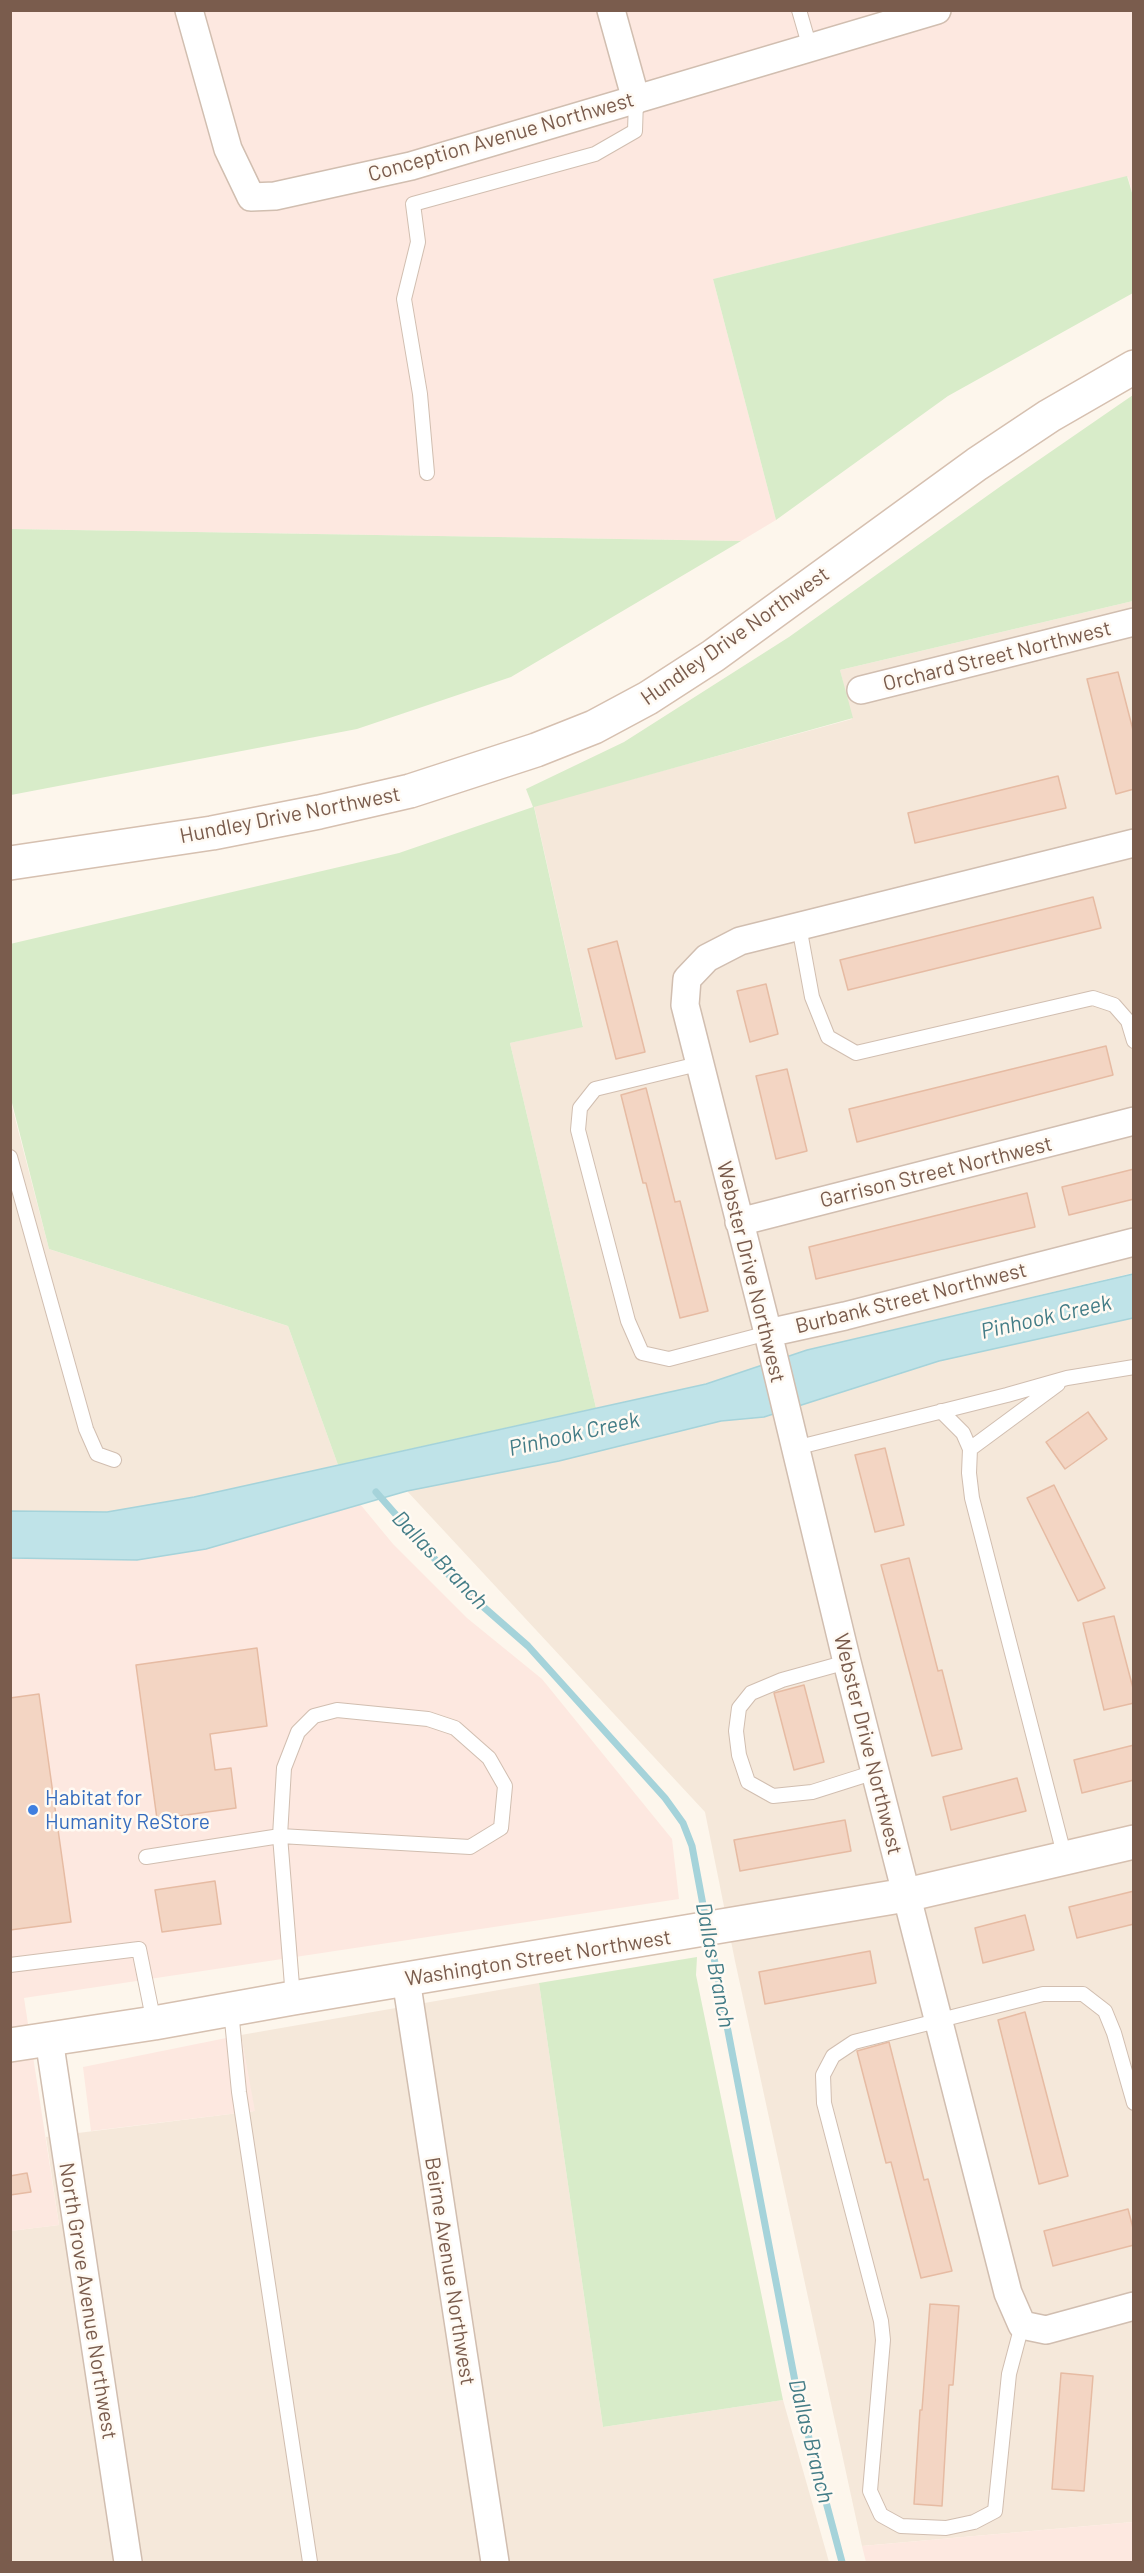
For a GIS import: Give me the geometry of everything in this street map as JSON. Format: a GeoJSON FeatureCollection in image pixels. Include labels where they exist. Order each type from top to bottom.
{"type":"FeatureCollection","features":[{"type":"Feature","properties":{"kind":"street","name":"Conception Avenue Northwest"},"geometry":{"type":"LineString","coordinates":[[189,10],[228,149],[252,197],[275,196],[411,166],[937,10]]}},
{"type":"Feature","properties":{"kind":"street"},"geometry":{"type":"LineString","coordinates":[[611,10],[636,100]]}},
{"type":"Feature","properties":{"kind":"street","name":"Hundley Drive Northwest"},"geometry":{"type":"LineString","coordinates":[[10,864],[212,833],[410,791],[536,750],[594,727],[648,698],[712,656],[977,464],[1049,416],[1134,367]]}},
{"type":"Feature","properties":{"kind":"street","name":"Orchard Street Northwest"},"geometry":{"type":"LineString","coordinates":[[861,690],[1134,622]]}},
{"type":"Feature","properties":{"kind":"street","name":"Webster Drive Northwest"},"geometry":{"type":"LineString","coordinates":[[1022,2325],[1008,2293],[906,1895],[685,1005],[687,979],[707,958],[740,941],[1134,843]]}},
{"type":"Feature","properties":{"kind":"street","name":"Garrison Street Northwest"},"geometry":{"type":"LineString","coordinates":[[739,1222],[1134,1121]]}},
{"type":"Feature","properties":{"kind":"street","name":"Burbank Street Northwest"},"geometry":{"type":"LineString","coordinates":[[768,1333],[845,1316],[1134,1242]]}},
{"type":"Feature","properties":{"kind":"street","name":"Washington Street Northwest"},"geometry":{"type":"LineString","coordinates":[[10,2045],[154,2024],[293,1998],[906,1895],[1134,1842]]}},
{"type":"Feature","properties":{"kind":"street","name":"Beirne Avenue Northwest"},"geometry":{"type":"LineString","coordinates":[[406,1979],[495,2562]]}},
{"type":"Feature","properties":{"kind":"street","name":"North Grove Avenue Northwest"},"geometry":{"type":"LineString","coordinates":[[49,2039],[128,2562]]}},
{"type":"Feature","properties":{"kind":"street"},"geometry":{"type":"LineString","coordinates":[[1022,2325],[1046,2330],[1133,2310]]}},
{"type":"Feature","properties":{"kind":"lane"},"geometry":{"type":"LineString","coordinates":[[799,10],[810,48]]}},
{"type":"Feature","properties":{"kind":"lane"},"geometry":{"type":"LineString","coordinates":[[427,472],[420,394],[404,298],[418,242],[413,204],[595,154],[634,131],[636,100]]}},
{"type":"Feature","properties":{"kind":"lane"},"geometry":{"type":"LineString","coordinates":[[799,926],[812,997],[828,1037],[856,1053],[1093,998],[1114,1005],[1128,1021],[1134,1041]]}},
{"type":"Feature","properties":{"kind":"lane","name":"Burbank Street Northwest"},"geometry":{"type":"LineString","coordinates":[[699,1064],[595,1089],[580,1108],[578,1130],[628,1321],[642,1353],[669,1359],[768,1333]]}},
{"type":"Feature","properties":{"kind":"lane"},"geometry":{"type":"LineString","coordinates":[[10,1157],[86,1429],[97,1454],[114,1460]]}},
{"type":"Feature","properties":{"kind":"lane"},"geometry":{"type":"LineString","coordinates":[[793,1441],[941,1412],[1067,1378],[1134,1367]]}},
{"type":"Feature","properties":{"kind":"lane"},"geometry":{"type":"LineString","coordinates":[[970,1449],[1067,1378]]}},
{"type":"Feature","properties":{"kind":"lane"},"geometry":{"type":"LineString","coordinates":[[941,1412],[963,1433],[970,1449],[969,1473],[972,1498],[1065,1858]]}},
{"type":"Feature","properties":{"kind":"lane"},"geometry":{"type":"LineString","coordinates":[[847,1662],[782,1680],[751,1693],[738,1708],[736,1731],[740,1755],[748,1782],[773,1796],[812,1792],[875,1772]]}},
{"type":"Feature","properties":{"kind":"lane"},"geometry":{"type":"LineString","coordinates":[[146,1857],[280,1836],[470,1847],[501,1828],[505,1786],[489,1758],[455,1728],[428,1719],[337,1710],[314,1716],[298,1731],[284,1768],[280,1836],[293,1998]]}},
{"type":"Feature","properties":{"kind":"lane"},"geometry":{"type":"LineString","coordinates":[[10,1965],[139,1949],[154,2024]]}},
{"type":"Feature","properties":{"kind":"lane"},"geometry":{"type":"LineString","coordinates":[[1022,2325],[1009,2374],[995,2511],[974,2522],[946,2528],[901,2526],[881,2515],[870,2491],[883,2340],[881,2321],[824,2103],[823,2075],[833,2056],[854,2042],[1043,1994],[1083,1994],[1105,2010],[1114,2032],[1134,2103]]}},
{"type":"Feature","properties":{"kind":"lane"},"geometry":{"type":"LineString","coordinates":[[231,2010],[239,2092],[310,2562]]}},
{"type":"Feature","properties":{"kind":"shaded area"},"geometry":{"type":"Polygon","coordinates":[[[11,11],[1133,11],[1133,196],[1128,177],[713,279],[776,520],[741,541],[11,529],[11,11]]]}},
{"type":"Feature","properties":{"kind":"shaded area"},"geometry":{"type":"Polygon","coordinates":[[[1133,601],[1133,1273],[807,1350],[706,1384],[596,1408],[510,1043],[583,1026],[534,806],[852,719],[840,670],[1133,601]]]}},
{"type":"Feature","properties":{"kind":"shaded area"},"geometry":{"type":"Polygon","coordinates":[[[10,1099],[49,1249],[288,1326],[338,1465],[194,1497],[107,1512],[11,1511],[10,1099]]]}},
{"type":"Feature","properties":{"kind":"shaded area"},"geometry":{"type":"Polygon","coordinates":[[[1133,1318],[1133,2522],[862,2546],[735,1961],[705,1812],[407,1491],[559,1461],[721,1421],[764,1417],[939,1361],[1133,1318]]]}},
{"type":"Feature","properties":{"kind":"shaded area"},"geometry":{"type":"Polygon","coordinates":[[[360,1504],[393,1544],[467,1618],[542,1679],[672,1839],[679,1899],[24,1998],[59,2225],[11,2231],[10,1558],[137,1560],[206,1549],[360,1504]]]}},
{"type":"Feature","properties":{"kind":"shaded area"},"geometry":{"type":"Polygon","coordinates":[[[539,1983],[603,2427],[783,2400],[829,2562],[11,2562],[10,2231],[59,2225],[46,2137],[254,2111],[241,2035],[539,1983]]]}},
{"type":"Feature","properties":{"kind":"shaded area"},"geometry":{"type":"Polygon","coordinates":[[[241,2035],[255,2111],[91,2131],[83,2067],[241,2035]]]}},
{"type":"Feature","properties":{"kind":"shaded area"},"geometry":{"type":"Polygon","coordinates":[[[1133,2522],[1133,2562],[866,2562],[862,2546],[1133,2522]]]}},
{"type":"Feature","properties":{"kind":"green space"},"geometry":{"type":"Polygon","coordinates":[[[1127,176],[1133,196],[1133,293],[948,396],[776,520],[713,279],[1127,176]]]}},
{"type":"Feature","properties":{"kind":"green space"},"geometry":{"type":"Polygon","coordinates":[[[1133,395],[1133,601],[840,670],[853,718],[534,807],[583,1027],[510,1043],[596,1408],[338,1465],[288,1326],[49,1249],[11,1099],[10,944],[399,853],[533,807],[526,789],[624,742],[789,637],[1133,395]]]}},
{"type":"Feature","properties":{"kind":"green space"},"geometry":{"type":"Polygon","coordinates":[[[11,529],[741,541],[511,677],[357,729],[11,795],[11,529]]]}},
{"type":"Feature","properties":{"kind":"green space"},"geometry":{"type":"Polygon","coordinates":[[[697,1957],[696,1975],[783,2400],[603,2427],[539,1983],[697,1957]]]}},
{"type":"Feature","properties":{"kind":"water","name":"Pinhook Creek"},"geometry":{"type":"Polygon","coordinates":[[[1133,1274],[1133,1318],[939,1361],[764,1417],[721,1421],[559,1461],[407,1491],[206,1549],[137,1560],[11,1558],[10,1511],[107,1512],[194,1497],[706,1384],[807,1350],[1133,1274]]]}},
{"type":"Feature","properties":{"kind":"building"},"geometry":{"type":"Polygon","coordinates":[[[1118,672],[1134,734],[1134,789],[1116,794],[1087,679],[1118,672]]]}},
{"type":"Feature","properties":{"kind":"building"},"geometry":{"type":"Polygon","coordinates":[[[1058,776],[1066,808],[915,843],[908,813],[1058,776]]]}},
{"type":"Feature","properties":{"kind":"building"},"geometry":{"type":"Polygon","coordinates":[[[1093,897],[1101,928],[848,990],[840,960],[1093,897]]]}},
{"type":"Feature","properties":{"kind":"building"},"geometry":{"type":"Polygon","coordinates":[[[617,941],[645,1052],[616,1059],[588,949],[617,941]]]}},
{"type":"Feature","properties":{"kind":"building"},"geometry":{"type":"Polygon","coordinates":[[[766,984],[778,1034],[750,1042],[737,991],[766,984]]]}},
{"type":"Feature","properties":{"kind":"building"},"geometry":{"type":"Polygon","coordinates":[[[1106,1046],[1113,1075],[857,1142],[849,1109],[1106,1046]]]}},
{"type":"Feature","properties":{"kind":"building"},"geometry":{"type":"Polygon","coordinates":[[[787,1069],[807,1151],[776,1159],[756,1076],[787,1069]]]}},
{"type":"Feature","properties":{"kind":"building"},"geometry":{"type":"Polygon","coordinates":[[[646,1088],[675,1202],[680,1201],[708,1311],[680,1318],[621,1095],[646,1088]]]}},
{"type":"Feature","properties":{"kind":"building"},"geometry":{"type":"Polygon","coordinates":[[[1134,1169],[1134,1199],[1069,1215],[1062,1187],[1134,1169]]]}},
{"type":"Feature","properties":{"kind":"building"},"geometry":{"type":"Polygon","coordinates":[[[1027,1193],[1035,1227],[816,1279],[809,1247],[1027,1193]]]}},
{"type":"Feature","properties":{"kind":"building"},"geometry":{"type":"Polygon","coordinates":[[[1088,1412],[1107,1439],[1065,1469],[1046,1442],[1088,1412]]]}},
{"type":"Feature","properties":{"kind":"building"},"geometry":{"type":"Polygon","coordinates":[[[885,1448],[904,1525],[875,1532],[855,1455],[885,1448]]]}},
{"type":"Feature","properties":{"kind":"building"},"geometry":{"type":"Polygon","coordinates":[[[1054,1485],[1105,1588],[1078,1601],[1027,1498],[1054,1485]]]}},
{"type":"Feature","properties":{"kind":"building"},"geometry":{"type":"Polygon","coordinates":[[[909,1558],[938,1671],[942,1670],[962,1749],[932,1756],[881,1565],[909,1558]]]}},
{"type":"Feature","properties":{"kind":"building"},"geometry":{"type":"Polygon","coordinates":[[[1114,1616],[1134,1692],[1134,1703],[1104,1710],[1083,1623],[1114,1616]]]}},
{"type":"Feature","properties":{"kind":"building"},"geometry":{"type":"Polygon","coordinates":[[[257,1648],[267,1726],[210,1734],[215,1770],[231,1768],[236,1808],[157,1819],[136,1665],[257,1648]]]}},
{"type":"Feature","properties":{"kind":"building"},"geometry":{"type":"Polygon","coordinates":[[[804,1685],[824,1762],[794,1770],[774,1693],[804,1685]]]}},
{"type":"Feature","properties":{"kind":"building","name":"Habitat for Humanity ReStore"},"geometry":{"type":"Polygon","coordinates":[[[39,1694],[71,1922],[10,1930],[10,1698],[39,1694]]]}},
{"type":"Feature","properties":{"kind":"building"},"geometry":{"type":"Polygon","coordinates":[[[1134,1745],[1134,1780],[1082,1793],[1074,1760],[1134,1745]]]}},
{"type":"Feature","properties":{"kind":"building"},"geometry":{"type":"Polygon","coordinates":[[[1017,1778],[1026,1811],[951,1830],[943,1797],[1017,1778]]]}},
{"type":"Feature","properties":{"kind":"building"},"geometry":{"type":"Polygon","coordinates":[[[845,1820],[851,1851],[740,1871],[734,1840],[845,1820]]]}},
{"type":"Feature","properties":{"kind":"building"},"geometry":{"type":"Polygon","coordinates":[[[215,1881],[221,1924],[162,1932],[155,1890],[215,1881]]]}},
{"type":"Feature","properties":{"kind":"building"},"geometry":{"type":"Polygon","coordinates":[[[1134,1891],[1134,1924],[1077,1938],[1069,1907],[1134,1891]]]}},
{"type":"Feature","properties":{"kind":"building"},"geometry":{"type":"Polygon","coordinates":[[[1025,1915],[1034,1950],[983,1963],[975,1928],[1025,1915]]]}},
{"type":"Feature","properties":{"kind":"building"},"geometry":{"type":"Polygon","coordinates":[[[870,1951],[876,1983],[765,2004],[759,1972],[870,1951]]]}},
{"type":"Feature","properties":{"kind":"building"},"geometry":{"type":"Polygon","coordinates":[[[1025,2012],[1068,2176],[1039,2184],[998,2020],[1025,2012]]]}},
{"type":"Feature","properties":{"kind":"building"},"geometry":{"type":"Polygon","coordinates":[[[889,2042],[924,2180],[928,2179],[952,2271],[921,2278],[891,2162],[886,2163],[857,2051],[889,2042]]]}},
{"type":"Feature","properties":{"kind":"building"},"geometry":{"type":"Polygon","coordinates":[[[27,2173],[31,2192],[10,2195],[10,2176],[27,2173]]]}},
{"type":"Feature","properties":{"kind":"building"},"geometry":{"type":"Polygon","coordinates":[[[1128,2209],[1134,2232],[1134,2245],[1053,2266],[1044,2231],[1128,2209]]]}},
{"type":"Feature","properties":{"kind":"building"},"geometry":{"type":"Polygon","coordinates":[[[930,2304],[959,2306],[953,2385],[949,2385],[942,2506],[914,2504],[930,2304]]]}},
{"type":"Feature","properties":{"kind":"building"},"geometry":{"type":"Polygon","coordinates":[[[1061,2373],[1093,2376],[1084,2491],[1052,2489],[1061,2373]]]}},
{"type":"Feature","properties":{"kind":"waterway","name":"Dallas Branch"},"geometry":{"type":"LineString","coordinates":[[376,1492],[455,1582],[528,1646],[665,1798],[683,1823],[692,1846],[706,1921]]}},
{"type":"Feature","properties":{"kind":"waterway","name":"Dallas Branch"},"geometry":{"type":"LineString","coordinates":[[710,1937],[798,2397],[842,2562]]}},
{"type":"Feature","properties":{"kind":"place","name":"Habitat for Humanity ReStore"},"geometry":{"type":"Point","coordinates":[33,1810]}}]}
